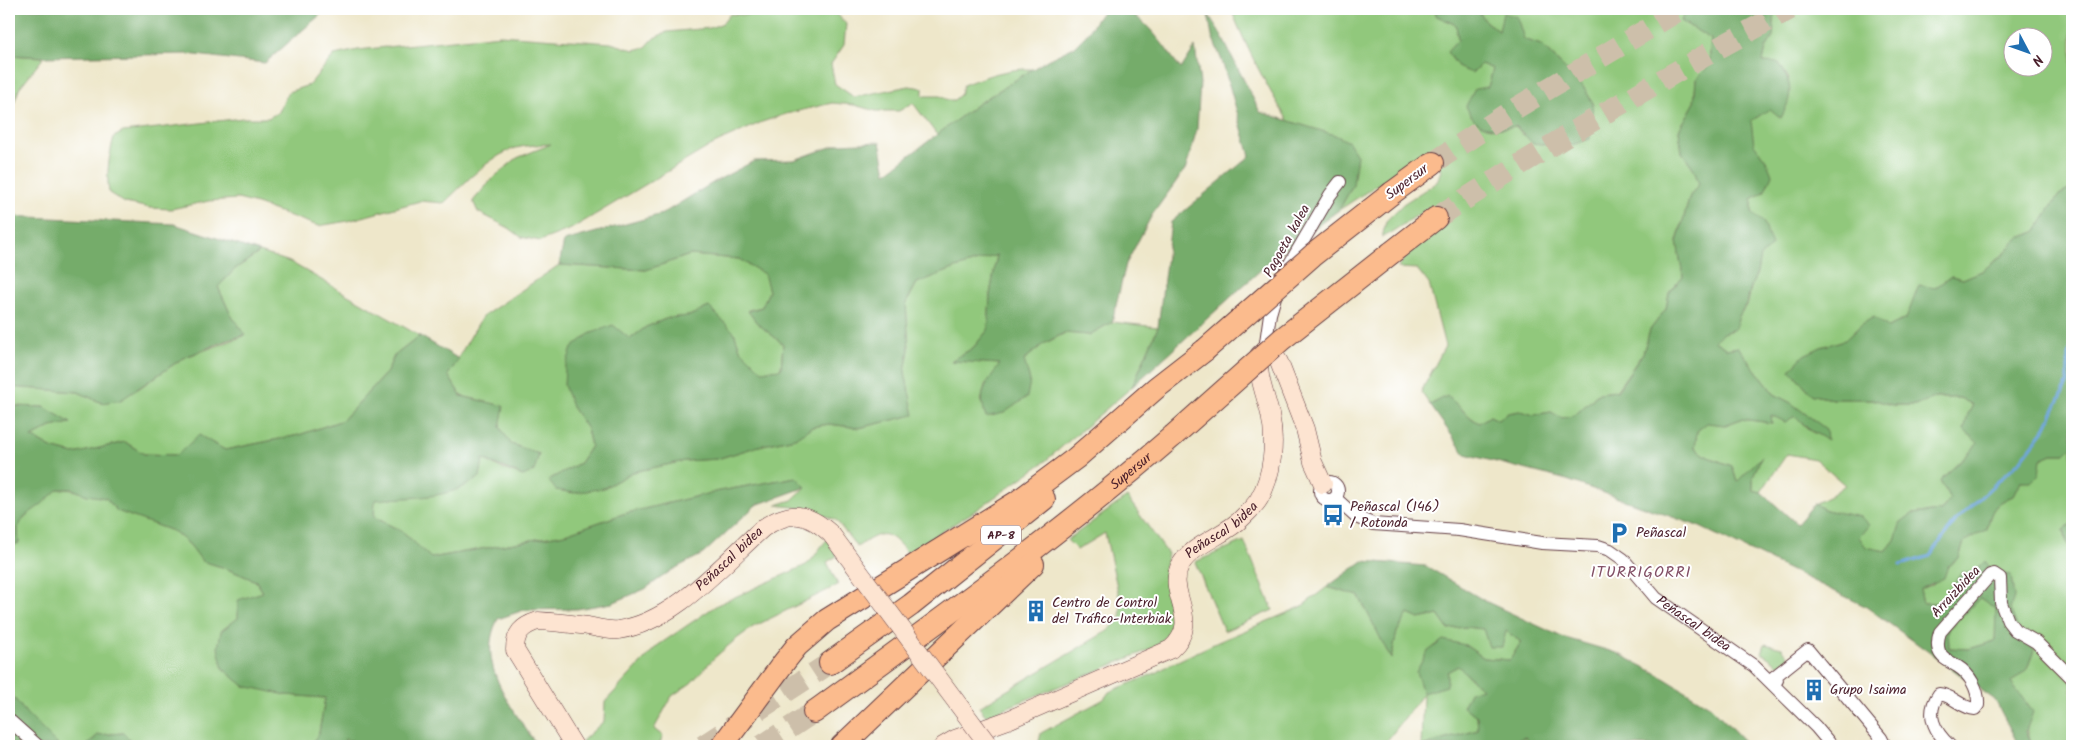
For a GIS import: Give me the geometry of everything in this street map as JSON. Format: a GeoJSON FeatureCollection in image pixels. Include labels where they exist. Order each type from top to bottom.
{"type":"FeatureCollection","features":[{"type":"Feature","properties":{"kind":"highway","name":"Supersur"},"geometry":{"type":"LineString","coordinates":[[830,663],[911,605],[1003,534],[1095,458],[1159,392],[1313,254],[1433,163]]}},
{"type":"Feature","properties":{"kind":"highway","name":"Supersur"},"geometry":{"type":"LineString","coordinates":[[814,712],[926,630],[1116,485],[1282,338],[1436,218]]}},
{"type":"Feature","properties":{"kind":"highway"},"geometry":{"type":"LineString","coordinates":[[722,746],[785,661],[812,632],[847,607],[1017,502],[1159,392]]}},
{"type":"Feature","properties":{"kind":"highway","name":"AP-8"},"geometry":{"type":"LineString","coordinates":[[842,746],[1116,485]]}},
{"type":"Feature","properties":{"kind":"street","name":"Pagoeta kalea"},"geometry":{"type":"LineString","coordinates":[[1265,349],[1270,314],[1277,291],[1330,194],[1340,182]]}},
{"type":"Feature","properties":{"kind":"street"},"geometry":{"type":"LineString","coordinates":[[1265,349],[1272,351],[1280,362],[1305,429],[1313,462],[1323,484]]}},
{"type":"Feature","properties":{"kind":"street","name":"Peñascal bidea"},"geometry":{"type":"LineString","coordinates":[[943,746],[955,739],[1026,712],[1172,649],[1182,638],[1185,623],[1176,578],[1181,564],[1190,554],[1238,522],[1259,501],[1268,480],[1272,452],[1270,416],[1258,370],[1259,355],[1265,349]]}},
{"type":"Feature","properties":{"kind":"street","name":"Peñascal bidea"},"geometry":{"type":"LineString","coordinates":[[1323,484],[1329,482],[1337,486],[1338,493],[1335,498],[1356,517],[1373,524],[1459,530],[1542,543],[1603,547],[1622,559],[1656,598],[1742,657],[1773,684],[1816,727],[1832,746]]}},
{"type":"Feature","properties":{"kind":"street","name":"Peñascal bidea"},"geometry":{"type":"LineString","coordinates":[[574,746],[515,650],[516,636],[521,629],[527,624],[538,621],[616,630],[647,622],[676,605],[698,588],[774,520],[797,515],[819,523],[832,534],[988,744]]}},
{"type":"Feature","properties":{"kind":"street","name":"Arraizbidea"},"geometry":{"type":"LineString","coordinates":[[1950,746],[1939,736],[1934,728],[1933,702],[1939,694],[1945,694],[1968,709],[1975,709],[1979,698],[1967,674],[1940,653],[1938,641],[1940,632],[1990,575],[1994,574],[2000,578],[2001,603],[2008,621],[2015,630],[2036,642],[2072,678]]}},
{"type":"Feature","properties":{"kind":"street"},"geometry":{"type":"LineString","coordinates":[[1773,684],[1777,680],[1774,678],[1808,650],[1881,738],[1884,744],[1880,746]]}},
{"type":"Feature","properties":{"kind":"street"},"geometry":{"type":"LineString","coordinates":[[9,720],[38,746]]}},
{"type":"Feature","properties":{"kind":"green space"},"geometry":{"type":"Polygon","coordinates":[[[9,9],[327,9],[265,63],[187,54],[44,57],[9,55],[9,9]]]}},
{"type":"Feature","properties":{"kind":"green space"},"geometry":{"type":"Polygon","coordinates":[[[775,9],[824,9],[836,13],[846,24],[844,45],[831,64],[835,84],[854,97],[909,86],[923,88],[923,96],[940,96],[948,100],[954,100],[961,94],[963,85],[1006,71],[1033,69],[979,103],[937,135],[913,103],[899,111],[876,111],[854,105],[832,103],[762,122],[712,145],[571,229],[540,241],[521,237],[509,228],[478,212],[473,201],[493,178],[517,158],[551,144],[524,146],[506,152],[477,171],[444,203],[420,201],[348,221],[318,226],[238,199],[209,201],[171,209],[150,208],[125,203],[109,193],[109,165],[114,137],[123,132],[243,118],[268,118],[279,112],[288,92],[309,85],[334,55],[358,50],[500,35],[611,43],[634,50],[646,47],[654,38],[667,32],[710,28],[723,23],[730,14],[746,15],[775,9]]]}},
{"type":"Feature","properties":{"kind":"green space"},"geometry":{"type":"Polygon","coordinates":[[[1115,9],[1125,11],[1144,23],[1181,69],[1195,47],[1200,83],[1197,129],[1186,168],[1152,215],[1126,264],[1112,322],[1089,335],[1064,333],[1042,345],[1024,360],[1030,381],[1027,397],[1004,413],[986,417],[982,400],[984,388],[1000,364],[951,361],[973,348],[988,330],[990,295],[997,255],[917,283],[906,303],[909,349],[905,372],[914,415],[859,428],[829,424],[812,427],[795,438],[759,446],[717,459],[685,461],[633,472],[604,488],[574,493],[556,490],[548,480],[580,463],[591,446],[587,429],[572,407],[564,385],[565,368],[572,348],[589,334],[613,325],[630,339],[646,327],[668,318],[689,316],[709,307],[734,332],[740,349],[762,371],[781,369],[783,344],[757,323],[748,311],[762,307],[769,291],[764,274],[739,259],[690,255],[646,270],[559,265],[564,241],[662,214],[714,182],[754,161],[794,160],[839,144],[880,142],[886,173],[979,103],[1047,60],[1074,47],[1086,35],[1101,13],[1115,9]]]}},
{"type":"Feature","properties":{"kind":"green space"},"geometry":{"type":"Polygon","coordinates":[[[1231,9],[1438,9],[1435,15],[1456,25],[1458,40],[1481,64],[1493,69],[1488,87],[1470,114],[1480,124],[1491,128],[1516,126],[1523,135],[1593,103],[1582,85],[1541,45],[1499,31],[1486,22],[1477,9],[1686,9],[1681,21],[1711,39],[1709,66],[1696,79],[1694,104],[1679,130],[1682,152],[1694,169],[1699,184],[1690,196],[1677,241],[1683,276],[1669,293],[1666,309],[1650,330],[1643,353],[1616,391],[1599,393],[1574,416],[1562,418],[1551,412],[1533,415],[1520,411],[1508,413],[1498,420],[1490,416],[1479,423],[1447,397],[1430,405],[1421,392],[1445,346],[1429,284],[1417,269],[1398,268],[1413,248],[1437,232],[1445,223],[1436,209],[1427,209],[1382,238],[1386,221],[1403,204],[1437,182],[1441,170],[1434,157],[1423,155],[1339,210],[1353,185],[1335,135],[1289,122],[1257,67],[1231,9]]]}},
{"type":"Feature","properties":{"kind":"green space"},"geometry":{"type":"Polygon","coordinates":[[[1438,9],[1477,9],[1486,22],[1499,31],[1503,13],[1517,17],[1524,39],[1541,45],[1582,85],[1593,103],[1590,139],[1566,147],[1532,143],[1516,126],[1492,128],[1475,120],[1466,106],[1475,89],[1488,87],[1493,69],[1481,64],[1472,73],[1459,68],[1447,52],[1458,40],[1456,25],[1435,15],[1438,9]]]}},
{"type":"Feature","properties":{"kind":"green space"},"geometry":{"type":"Polygon","coordinates":[[[1686,9],[1775,9],[1773,37],[1766,48],[1763,62],[1779,63],[1789,84],[1788,103],[1781,118],[1770,109],[1751,121],[1754,144],[1766,160],[1772,175],[1764,192],[1752,199],[1752,212],[1764,223],[1772,246],[1760,256],[1757,273],[1735,329],[1723,333],[1714,341],[1727,349],[1738,347],[1774,394],[1791,403],[1826,429],[1827,440],[1810,430],[1795,416],[1785,422],[1771,415],[1772,423],[1741,419],[1725,425],[1707,423],[1697,431],[1695,448],[1708,457],[1732,466],[1737,482],[1762,456],[1753,476],[1753,490],[1761,492],[1797,524],[1814,504],[1826,510],[1861,517],[1869,525],[1859,537],[1866,547],[1886,551],[1895,540],[1901,522],[1912,514],[1941,511],[1950,499],[1940,480],[1978,443],[1964,430],[1968,414],[1973,405],[1960,398],[1935,398],[1915,405],[1892,405],[1872,399],[1833,399],[1813,395],[1790,370],[1804,355],[1821,347],[1845,340],[1862,324],[1874,317],[1888,327],[1906,319],[1919,285],[1935,288],[1951,276],[1963,279],[1982,271],[2004,254],[2017,239],[2035,232],[2059,195],[2072,188],[2072,447],[2065,454],[2052,454],[2041,459],[2039,474],[2031,482],[2020,482],[2013,496],[1994,508],[1987,529],[1964,542],[1959,558],[1948,566],[1944,578],[1920,589],[1923,603],[1940,603],[1962,572],[1973,573],[1985,561],[1993,572],[2011,575],[2014,597],[2010,609],[2019,631],[2034,650],[2027,669],[2011,683],[2033,712],[2026,731],[2033,746],[2019,746],[1995,700],[1865,606],[1698,526],[1567,480],[1465,454],[1430,405],[1447,396],[1479,423],[1490,416],[1498,420],[1508,413],[1520,411],[1534,415],[1551,412],[1562,418],[1574,416],[1599,393],[1617,391],[1643,353],[1650,330],[1666,309],[1669,293],[1683,276],[1677,242],[1690,196],[1699,184],[1694,169],[1682,152],[1679,130],[1694,104],[1696,79],[1709,66],[1711,39],[1681,21],[1686,9]],[[1980,598],[1948,629],[1949,648],[1969,649],[1995,641],[1996,609],[1980,598]]]}},
{"type":"Feature","properties":{"kind":"green space"},"geometry":{"type":"Polygon","coordinates":[[[1775,9],[2072,9],[2072,188],[2059,195],[2035,232],[2017,239],[2004,254],[1982,271],[1963,279],[1951,276],[1935,288],[1906,319],[1888,327],[1862,324],[1845,340],[1821,347],[1790,370],[1813,395],[1833,399],[1872,399],[1892,405],[1915,405],[1935,398],[1960,398],[1973,405],[1968,414],[1978,443],[1940,480],[1950,499],[1941,511],[1912,514],[1902,522],[1895,540],[1886,551],[1866,548],[1841,514],[1814,504],[1830,496],[1845,485],[1815,459],[1787,454],[1761,492],[1753,490],[1753,476],[1761,458],[1737,482],[1732,466],[1708,457],[1695,448],[1697,431],[1707,422],[1725,425],[1741,419],[1772,423],[1771,415],[1795,416],[1810,431],[1827,439],[1825,429],[1791,403],[1774,394],[1738,347],[1727,349],[1714,341],[1723,333],[1735,329],[1739,316],[1748,302],[1752,284],[1757,273],[1764,223],[1752,212],[1752,199],[1764,192],[1766,160],[1753,144],[1751,121],[1770,109],[1789,79],[1779,64],[1763,62],[1766,48],[1773,37],[1775,9]]]}},
{"type":"Feature","properties":{"kind":"green space"},"geometry":{"type":"Polygon","coordinates":[[[1208,14],[1219,31],[1260,112],[1335,135],[1349,142],[1357,155],[1353,185],[1339,210],[1275,257],[1132,387],[1158,327],[1171,222],[1250,156],[1222,61],[1212,36],[1208,14]]]}},
{"type":"Feature","properties":{"kind":"green space"},"geometry":{"type":"Polygon","coordinates":[[[9,55],[44,57],[20,87],[9,116],[9,55]]]}},
{"type":"Feature","properties":{"kind":"green space"},"geometry":{"type":"Polygon","coordinates":[[[9,216],[174,224],[260,252],[235,269],[218,287],[231,315],[245,335],[183,358],[121,400],[102,403],[78,392],[9,387],[9,216]]]}},
{"type":"Feature","properties":{"kind":"green space"},"geometry":{"type":"Polygon","coordinates":[[[260,252],[290,262],[420,336],[394,356],[387,372],[343,420],[299,435],[225,450],[199,436],[177,455],[144,454],[125,442],[74,454],[51,448],[32,437],[51,427],[70,423],[44,407],[9,406],[9,387],[78,392],[102,403],[138,389],[183,358],[244,336],[231,315],[218,287],[235,269],[260,252]]]}},
{"type":"Feature","properties":{"kind":"green space"},"geometry":{"type":"Polygon","coordinates":[[[690,255],[739,259],[765,274],[769,291],[762,307],[748,310],[757,323],[783,344],[781,369],[762,372],[740,349],[734,332],[709,307],[689,316],[668,318],[646,327],[630,339],[572,407],[587,429],[591,446],[580,463],[548,480],[604,488],[632,472],[685,461],[717,459],[759,446],[795,438],[812,427],[829,424],[859,428],[913,415],[905,372],[909,349],[906,304],[917,283],[997,255],[990,295],[988,330],[973,348],[952,360],[1001,364],[985,385],[981,402],[1030,381],[1023,361],[1042,345],[1065,333],[1089,335],[1112,322],[1158,327],[1132,387],[1043,463],[978,509],[907,553],[894,539],[884,535],[879,535],[857,547],[836,520],[808,509],[776,505],[792,500],[806,487],[796,477],[715,492],[623,514],[565,534],[431,558],[403,532],[374,517],[375,500],[483,459],[523,476],[539,454],[511,444],[479,400],[461,396],[448,375],[482,317],[559,265],[646,270],[690,255]]]}},
{"type":"Feature","properties":{"kind":"green space"},"geometry":{"type":"Polygon","coordinates":[[[420,336],[459,359],[448,375],[461,396],[504,406],[500,427],[511,444],[539,454],[534,471],[523,476],[483,459],[480,477],[468,485],[455,490],[430,496],[375,500],[374,517],[403,532],[431,558],[565,534],[623,514],[715,492],[796,477],[806,487],[756,505],[703,554],[672,570],[645,589],[612,603],[577,609],[524,610],[498,619],[492,636],[491,653],[494,670],[508,702],[537,746],[370,746],[345,739],[344,746],[310,746],[319,733],[325,698],[286,695],[244,686],[223,669],[218,648],[221,631],[238,618],[238,600],[263,592],[256,581],[202,561],[190,545],[175,532],[117,511],[106,498],[87,495],[72,489],[58,489],[24,517],[18,528],[19,543],[9,547],[9,406],[44,407],[71,423],[51,427],[32,437],[51,448],[74,454],[125,442],[144,454],[177,455],[199,435],[225,450],[299,435],[343,420],[387,372],[394,356],[420,336]]]}},
{"type":"Feature","properties":{"kind":"green space"},"geometry":{"type":"Polygon","coordinates":[[[2072,447],[2072,522],[2064,530],[2067,544],[2072,549],[2068,561],[2072,573],[2072,746],[2033,746],[2019,698],[2011,683],[2027,669],[2034,650],[1973,573],[1951,589],[1940,603],[1923,603],[1920,589],[1932,585],[1948,566],[1959,558],[1964,542],[1987,529],[1994,508],[2013,496],[2020,482],[2031,481],[2041,459],[2052,454],[2065,454],[2072,447]]]}},
{"type":"Feature","properties":{"kind":"green space"},"geometry":{"type":"Polygon","coordinates":[[[58,489],[106,498],[118,511],[175,532],[190,545],[203,561],[256,581],[263,592],[286,695],[325,698],[319,733],[310,746],[137,746],[123,733],[98,735],[86,746],[59,746],[26,713],[9,692],[9,547],[19,543],[18,527],[24,517],[58,489]]]}},
{"type":"Feature","properties":{"kind":"green space"},"geometry":{"type":"Polygon","coordinates":[[[1127,497],[1168,554],[1164,569],[1171,622],[1169,631],[1161,642],[1151,649],[986,716],[979,707],[1109,630],[1120,619],[1121,605],[1105,533],[1077,550],[1067,540],[1127,497]]]}},
{"type":"Feature","properties":{"kind":"green space"},"geometry":{"type":"Polygon","coordinates":[[[2072,522],[2072,549],[2067,544],[2064,530],[2072,522]]]}},
{"type":"Feature","properties":{"kind":"green space"},"geometry":{"type":"Polygon","coordinates":[[[828,539],[837,556],[827,562],[838,585],[753,627],[714,658],[691,683],[672,696],[654,729],[663,736],[659,746],[584,746],[582,741],[604,721],[605,702],[657,646],[717,605],[806,565],[828,539]]]}},
{"type":"Feature","properties":{"kind":"green space"},"geometry":{"type":"Polygon","coordinates":[[[1244,541],[1273,610],[1224,631],[1195,562],[1244,541]]]}},
{"type":"Feature","properties":{"kind":"green space"},"geometry":{"type":"Polygon","coordinates":[[[1363,561],[1426,566],[1485,601],[1562,637],[1617,653],[1654,672],[1711,707],[1749,746],[1536,746],[1525,737],[1503,746],[1422,746],[1478,730],[1477,716],[1463,707],[1470,692],[1482,689],[1458,666],[1447,672],[1447,686],[1423,693],[1416,672],[1427,652],[1443,640],[1465,645],[1484,658],[1510,660],[1521,642],[1506,631],[1502,647],[1489,647],[1483,629],[1465,627],[1448,629],[1438,615],[1419,619],[1408,614],[1397,632],[1391,659],[1359,596],[1327,587],[1363,561]]]}},
{"type":"Feature","properties":{"kind":"green space"},"geometry":{"type":"Polygon","coordinates":[[[1327,587],[1359,596],[1391,658],[1397,632],[1408,614],[1419,619],[1438,615],[1448,629],[1465,627],[1506,631],[1521,642],[1510,660],[1484,658],[1465,645],[1447,672],[1458,666],[1483,690],[1477,716],[1478,730],[1421,746],[1423,694],[1383,746],[1038,746],[1041,733],[1104,699],[1109,692],[1158,672],[1218,642],[1301,607],[1327,587]]]}},
{"type":"Feature","properties":{"kind":"green space"},"geometry":{"type":"Polygon","coordinates":[[[1980,598],[1997,609],[1995,641],[1969,649],[1949,648],[1948,629],[1980,598]]]}},
{"type":"Feature","properties":{"kind":"green space"},"geometry":{"type":"Polygon","coordinates":[[[1765,644],[1782,648],[1789,657],[1779,665],[1762,653],[1765,644]]]}},
{"type":"Feature","properties":{"kind":"green space"},"geometry":{"type":"Polygon","coordinates":[[[9,692],[26,713],[59,746],[9,746],[9,692]]]}},
{"type":"Feature","properties":{"kind":"green space"},"geometry":{"type":"Polygon","coordinates":[[[123,733],[137,746],[86,746],[98,735],[123,733]]]}},
{"type":"Feature","properties":{"kind":"green space"},"geometry":{"type":"Polygon","coordinates":[[[1525,736],[1536,746],[1503,746],[1525,736]]]}},
{"type":"Feature","properties":{"kind":"green space"},"geometry":{"type":"Polygon","coordinates":[[[345,739],[370,746],[344,746],[345,739]]]}},
{"type":"Feature","properties":{"kind":"waterway"},"geometry":{"type":"LineString","coordinates":[[1900,565],[1930,556],[1956,520],[2021,460],[2046,427],[2068,382],[2068,355],[2072,346]]}},
{"type":"Feature","properties":{"kind":"tunnel"},"geometry":{"type":"LineString","coordinates":[[1433,163],[1508,113],[1681,9]]}},
{"type":"Feature","properties":{"kind":"tunnel"},"geometry":{"type":"LineString","coordinates":[[1436,218],[1611,110],[1790,9]]}},
{"type":"Feature","properties":{"kind":"tunnel"},"geometry":{"type":"LineString","coordinates":[[703,746],[830,663]]}},
{"type":"Feature","properties":{"kind":"tunnel"},"geometry":{"type":"LineString","coordinates":[[762,746],[814,712]]}},
{"type":"Feature","properties":{"kind":"place","name":"Peñascal (146) / Rotonda"},"geometry":{"type":"Point","coordinates":[1333,515]}},
{"type":"Feature","properties":{"kind":"place","name":"Peñascal"},"geometry":{"type":"Point","coordinates":[1619,533]}},
{"type":"Feature","properties":{"kind":"place","name":"Centro de Control del Tráfico-Interbiak"},"geometry":{"type":"Point","coordinates":[1036,611]}},
{"type":"Feature","properties":{"kind":"place","name":"Grupo Isaima"},"geometry":{"type":"Point","coordinates":[1814,690]}},
{"type":"Feature","properties":{"kind":"district","name":"ITURRIGORRI"},"geometry":{"type":"Point","coordinates":[1641,572]}}]}
